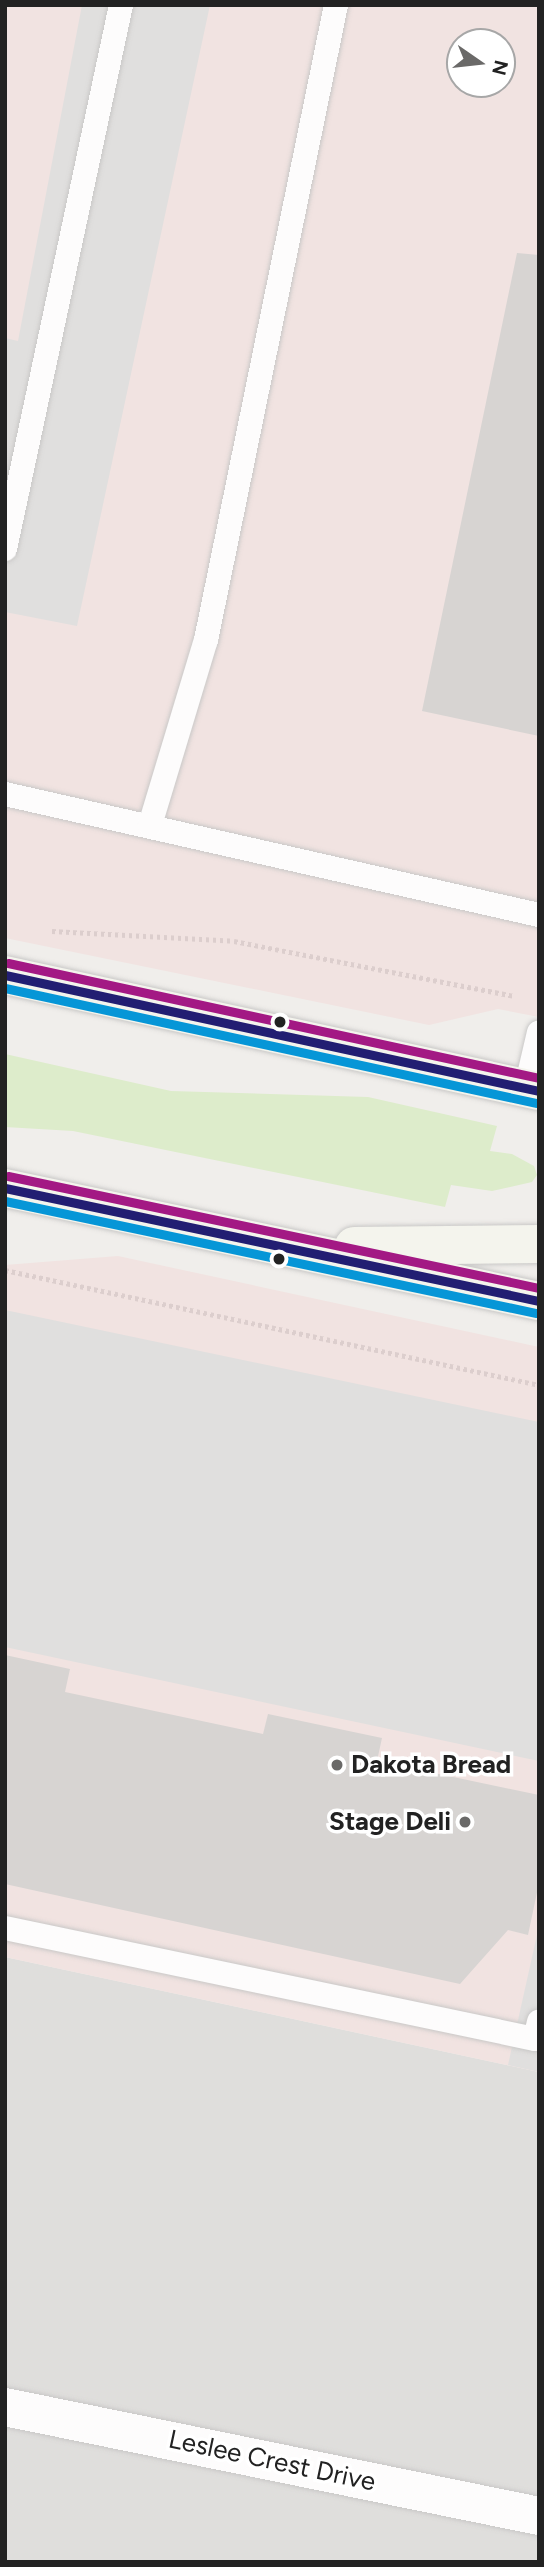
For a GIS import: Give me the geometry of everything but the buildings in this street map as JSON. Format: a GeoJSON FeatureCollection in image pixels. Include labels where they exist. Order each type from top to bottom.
{"type":"FeatureCollection","features":[{"type":"Feature","properties":{"kind":"main road"},"geometry":{"type":"LineString","coordinates":[[5,975],[532,1089]]}},
{"type":"Feature","properties":{"kind":"main road"},"geometry":{"type":"LineString","coordinates":[[5,1188],[539,1301]]}},
{"type":"Feature","properties":{"kind":"main road"},"geometry":{"type":"LineString","coordinates":[[289,1248],[539,1244]]}},
{"type":"Feature","properties":{"kind":"street","name":"Leslee Crest Drive"},"geometry":{"type":"LineString","coordinates":[[5,2407],[539,2516]]}},
{"type":"Feature","properties":{"kind":"lane"},"geometry":{"type":"LineString","coordinates":[[5,549],[121,5]]}},
{"type":"Feature","properties":{"kind":"lane"},"geometry":{"type":"LineString","coordinates":[[150,825],[206,640],[337,5]]}},
{"type":"Feature","properties":{"kind":"lane"},"geometry":{"type":"LineString","coordinates":[[5,794],[539,915]]}},
{"type":"Feature","properties":{"kind":"lane"},"geometry":{"type":"LineString","coordinates":[[532,1089],[539,1032]]}},
{"type":"Feature","properties":{"kind":"lane"},"geometry":{"type":"LineString","coordinates":[[5,1928],[535,2039],[539,2021]]}},
{"type":"Feature","properties":{"kind":"path"},"geometry":{"type":"LineString","coordinates":[[41,930],[234,941],[526,999]]}},
{"type":"Feature","properties":{"kind":"path"},"geometry":{"type":"LineString","coordinates":[[5,1270],[539,1385]]}},
{"type":"Feature","properties":{"kind":"shaded area"},"geometry":{"type":"Polygon","coordinates":[[[5,5],[539,5],[539,1017],[498,1009],[429,1025],[5,938],[5,5]]]}},
{"type":"Feature","properties":{"kind":"shaded area"},"geometry":{"type":"Polygon","coordinates":[[[82,5],[210,5],[77,626],[5,612],[5,338],[18,341],[82,5]]]}},
{"type":"Feature","properties":{"kind":"shaded area"},"geometry":{"type":"Polygon","coordinates":[[[118,1256],[539,1347],[539,2072],[5,1957],[5,1265],[118,1256]]]}},
{"type":"Feature","properties":{"kind":"shaded area"},"geometry":{"type":"Polygon","coordinates":[[[5,1310],[539,1422],[539,1761],[5,1647],[5,1310]]]}},
{"type":"Feature","properties":{"kind":"shaded area"},"geometry":{"type":"Polygon","coordinates":[[[539,1926],[539,2072],[508,2065],[539,1926]]]}},
{"type":"Feature","properties":{"kind":"shaded area"},"geometry":{"type":"Polygon","coordinates":[[[5,1957],[539,2072],[539,2562],[5,2562],[5,1957]]]}},
{"type":"Feature","properties":{"kind":"green space"},"geometry":{"type":"Polygon","coordinates":[[[5,1054],[171,1091],[368,1097],[497,1126],[490,1151],[512,1154],[534,1166],[537,1175],[532,1182],[492,1191],[451,1185],[445,1207],[73,1131],[5,1127],[5,1054]]]}},
{"type":"Feature","properties":{"kind":"transit line"},"geometry":{"type":"LineString","coordinates":[[8,963],[539,1078]]}},
{"type":"Feature","properties":{"kind":"transit line"},"geometry":{"type":"LineString","coordinates":[[5,975],[539,1091]]}},
{"type":"Feature","properties":{"kind":"transit line"},"geometry":{"type":"LineString","coordinates":[[5,988],[536,1103]]}},
{"type":"Feature","properties":{"kind":"transit line"},"geometry":{"type":"LineString","coordinates":[[8,1176],[539,1288]]}},
{"type":"Feature","properties":{"kind":"transit line"},"geometry":{"type":"LineString","coordinates":[[5,1188],[539,1301]]}},
{"type":"Feature","properties":{"kind":"transit line"},"geometry":{"type":"LineString","coordinates":[[5,1201],[536,1313]]}},
{"type":"Feature","properties":{"kind":"place","name":"Dakota Bread"},"geometry":{"type":"Point","coordinates":[337,1765]}},
{"type":"Feature","properties":{"kind":"place","name":"Stage Deli"},"geometry":{"type":"Point","coordinates":[465,1822]}}]}
